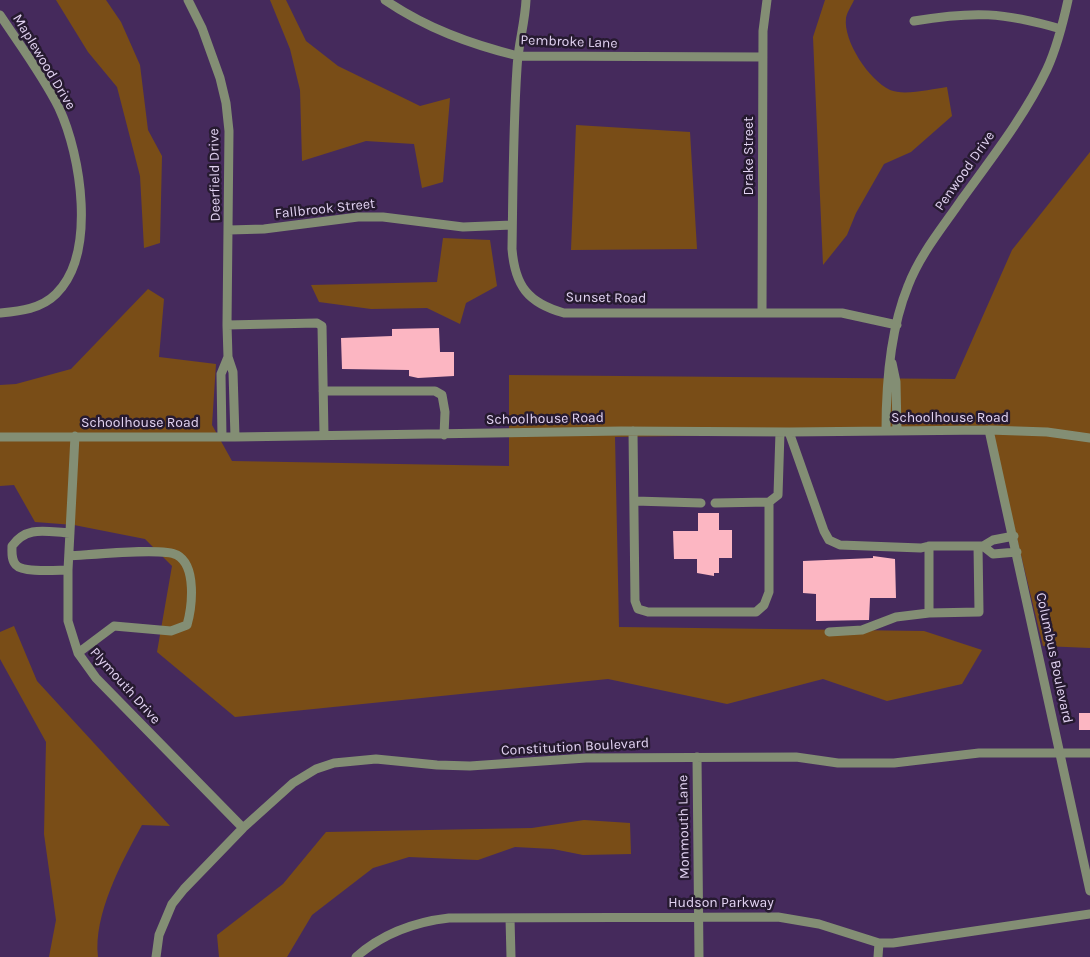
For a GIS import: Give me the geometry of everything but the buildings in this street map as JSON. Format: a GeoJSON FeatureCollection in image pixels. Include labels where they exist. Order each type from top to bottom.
{"type":"FeatureCollection","features":[{"type":"Feature","properties":{"kind":"street","name":"Deerfield Drive"},"geometry":{"type":"LineString","coordinates":[[188,0],[205,36],[220,78],[226,103],[229,131],[227,325],[228,357],[233,372],[235,437]]}},
{"type":"Feature","properties":{"kind":"street","name":"Pembroke Lane"},"geometry":{"type":"LineString","coordinates":[[385,0],[431,28],[483,48],[518,56],[763,57]]}},
{"type":"Feature","properties":{"kind":"street","name":"Sunset Road"},"geometry":{"type":"LineString","coordinates":[[526,0],[525,25],[518,56],[512,225],[513,270],[519,284],[529,296],[551,310],[564,313],[842,313],[897,325]]}},
{"type":"Feature","properties":{"kind":"street","name":"Drake Street"},"geometry":{"type":"LineString","coordinates":[[762,312],[763,31],[767,0]]}},
{"type":"Feature","properties":{"kind":"street","name":"Penwood Drive"},"geometry":{"type":"LineString","coordinates":[[886,432],[886,383],[897,325],[907,287],[919,262],[994,155],[1036,89],[1047,68],[1061,29],[1068,0]]}},
{"type":"Feature","properties":{"kind":"street"},"geometry":{"type":"LineString","coordinates":[[914,21],[970,13],[1009,16],[1061,29]]}},
{"type":"Feature","properties":{"kind":"street","name":"Maplewood Drive"},"geometry":{"type":"LineString","coordinates":[[0,15],[59,109],[72,147],[82,215],[80,245],[67,282],[55,295],[25,311],[0,312]]}},
{"type":"Feature","properties":{"kind":"street","name":"Fallbrook Street"},"geometry":{"type":"LineString","coordinates":[[229,230],[264,229],[358,217],[383,217],[463,227],[512,225]]}},
{"type":"Feature","properties":{"kind":"street"},"geometry":{"type":"LineString","coordinates":[[227,325],[317,323],[322,326],[324,435]]}},
{"type":"Feature","properties":{"kind":"street","name":"Deerfield Drive"},"geometry":{"type":"LineString","coordinates":[[222,437],[221,374],[228,357]]}},
{"type":"Feature","properties":{"kind":"street","name":"Penwood Drive"},"geometry":{"type":"LineString","coordinates":[[891,360],[896,382],[897,431]]}},
{"type":"Feature","properties":{"kind":"street"},"geometry":{"type":"LineString","coordinates":[[323,391],[435,391],[442,395],[445,412],[444,435]]}},
{"type":"Feature","properties":{"kind":"street","name":"Schoolhouse Road"},"geometry":{"type":"LineString","coordinates":[[0,437],[235,437],[633,431],[886,432],[989,430],[1047,432],[1090,438]]}},
{"type":"Feature","properties":{"kind":"street","name":"Columbus Boulevard"},"geometry":{"type":"LineString","coordinates":[[989,430],[1014,536],[1090,892]]}},
{"type":"Feature","properties":{"kind":"street"},"geometry":{"type":"LineString","coordinates":[[633,431],[635,601],[638,608],[648,612],[756,612],[764,605],[769,592],[769,502]]}},
{"type":"Feature","properties":{"kind":"street"},"geometry":{"type":"LineString","coordinates":[[784,432],[830,540],[840,545],[921,548],[929,546],[981,546],[993,540],[1014,536]]}},
{"type":"Feature","properties":{"kind":"street"},"geometry":{"type":"LineString","coordinates":[[714,503],[769,502],[778,495],[784,432]]}},
{"type":"Feature","properties":{"kind":"street","name":"Plymouth Drive"},"geometry":{"type":"LineString","coordinates":[[75,436],[68,570],[68,621],[78,654],[96,678],[243,828]]}},
{"type":"Feature","properties":{"kind":"street"},"geometry":{"type":"LineString","coordinates":[[635,501],[701,503]]}},
{"type":"Feature","properties":{"kind":"street"},"geometry":{"type":"LineString","coordinates":[[68,570],[22,569],[15,565],[12,556],[12,546],[24,533],[32,531],[70,533]]}},
{"type":"Feature","properties":{"kind":"street"},"geometry":{"type":"LineString","coordinates":[[929,546],[929,613]]}},
{"type":"Feature","properties":{"kind":"street"},"geometry":{"type":"LineString","coordinates":[[981,546],[994,554],[1017,552]]}},
{"type":"Feature","properties":{"kind":"street"},"geometry":{"type":"LineString","coordinates":[[829,632],[862,630],[889,619],[929,613],[979,612],[981,546]]}},
{"type":"Feature","properties":{"kind":"street"},"geometry":{"type":"LineString","coordinates":[[69,556],[143,552],[176,554],[184,561],[190,577],[192,607],[187,624],[171,631],[114,626],[78,654]]}},
{"type":"Feature","properties":{"kind":"street","name":"Constitution Boulevard"},"geometry":{"type":"LineString","coordinates":[[156,957],[159,936],[172,904],[243,828],[293,782],[316,769],[355,760],[376,758],[437,765],[470,766],[586,758],[796,757],[858,764],[894,763],[979,753],[1090,753]]}},
{"type":"Feature","properties":{"kind":"street","name":"Monmouth Lane"},"geometry":{"type":"LineString","coordinates":[[697,757],[699,957]]}},
{"type":"Feature","properties":{"kind":"street","name":"Hudson Parkway"},"geometry":{"type":"LineString","coordinates":[[356,957],[368,947],[405,926],[449,918],[778,917],[819,924],[879,943],[936,937],[1090,914]]}},
{"type":"Feature","properties":{"kind":"street"},"geometry":{"type":"LineString","coordinates":[[510,918],[511,957]]}},
{"type":"Feature","properties":{"kind":"street"},"geometry":{"type":"LineString","coordinates":[[878,957],[879,943]]}},
{"type":"Feature","properties":{"kind":"shaded area"},"geometry":{"type":"Polygon","coordinates":[[[56,0],[106,0],[121,22],[140,65],[148,130],[162,156],[160,243],[144,248],[140,176],[117,87],[88,52],[56,0]]]}},
{"type":"Feature","properties":{"kind":"shaded area"},"geometry":{"type":"Polygon","coordinates":[[[270,0],[286,0],[306,41],[338,66],[420,106],[450,98],[443,182],[422,188],[414,144],[366,141],[302,161],[300,90],[290,49],[270,0]]]}},
{"type":"Feature","properties":{"kind":"shaded area"},"geometry":{"type":"Polygon","coordinates":[[[825,0],[854,0],[848,11],[846,27],[859,59],[874,78],[882,85],[896,92],[918,92],[947,87],[952,116],[911,152],[884,164],[856,213],[847,235],[823,265],[813,37],[825,0]]]}},
{"type":"Feature","properties":{"kind":"shaded area"},"geometry":{"type":"Polygon","coordinates":[[[576,125],[690,132],[697,249],[571,250],[576,125]]]}},
{"type":"Feature","properties":{"kind":"shaded area"},"geometry":{"type":"Polygon","coordinates":[[[1090,152],[1090,648],[1043,646],[991,431],[615,437],[619,627],[924,631],[982,650],[962,684],[887,701],[823,679],[727,704],[608,679],[235,717],[157,652],[172,566],[145,539],[74,525],[35,522],[14,485],[0,486],[0,385],[16,384],[71,369],[148,289],[164,299],[159,357],[216,364],[212,425],[232,461],[509,466],[509,375],[955,379],[1012,250],[1090,152]]]}},
{"type":"Feature","properties":{"kind":"shaded area"},"geometry":{"type":"Polygon","coordinates":[[[443,238],[490,240],[497,286],[466,303],[460,324],[427,308],[371,309],[319,302],[311,285],[437,282],[443,238]]]}},
{"type":"Feature","properties":{"kind":"shaded area"},"geometry":{"type":"Polygon","coordinates":[[[14,626],[37,681],[170,826],[142,825],[118,872],[104,906],[98,941],[98,957],[49,957],[56,920],[44,834],[46,742],[0,659],[0,632],[14,626]]]}},
{"type":"Feature","properties":{"kind":"shaded area"},"geometry":{"type":"Polygon","coordinates":[[[584,820],[630,823],[631,854],[583,855],[553,849],[515,847],[478,860],[409,857],[373,868],[312,915],[287,957],[219,957],[217,935],[283,884],[326,832],[532,828],[584,820]]]}}]}
